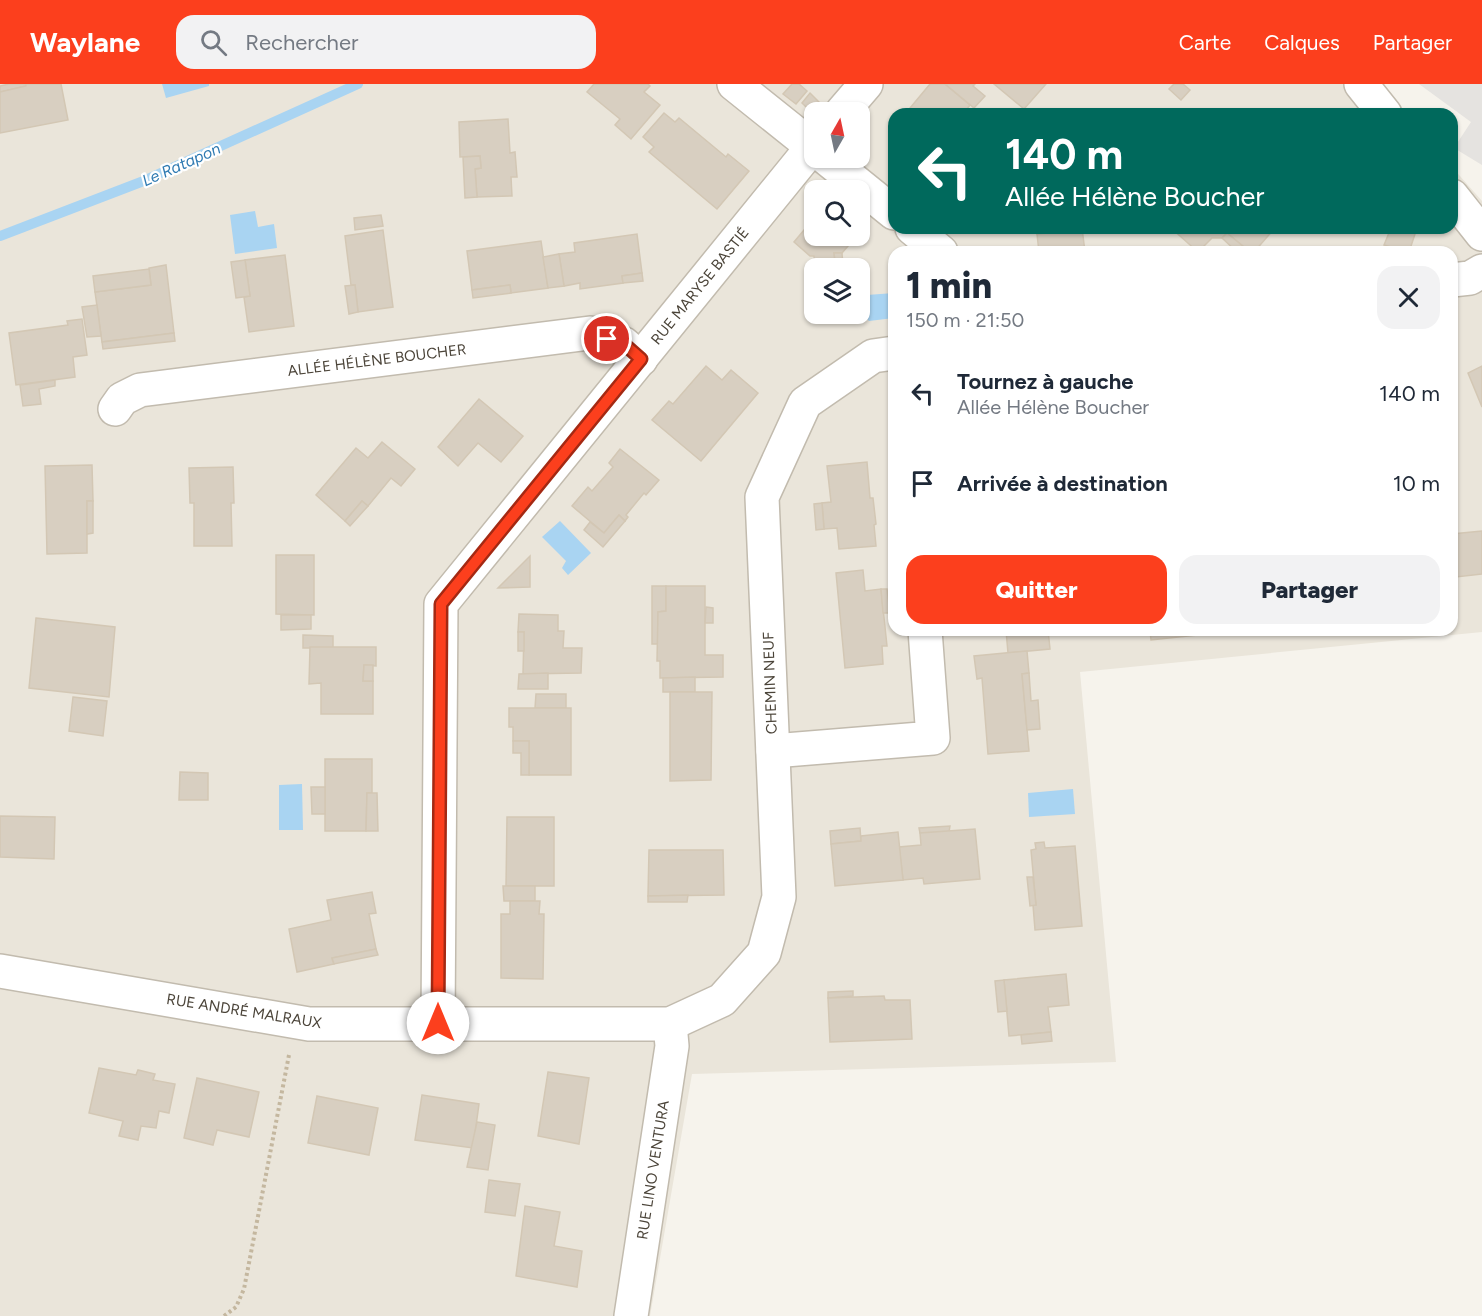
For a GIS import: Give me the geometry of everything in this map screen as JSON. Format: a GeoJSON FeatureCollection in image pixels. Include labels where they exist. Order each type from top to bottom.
{"type":"FeatureCollection","features":[{"type":"Feature","properties":{"kind":"street"},"geometry":{"type":"LineString","coordinates":[[734,84],[804,139]]}},
{"type":"Feature","properties":{"kind":"street"},"geometry":{"type":"LineString","coordinates":[[851,102],[866,84]]}},
{"type":"Feature","properties":{"kind":"street"},"geometry":{"type":"LineString","coordinates":[[1361,84],[1380,108]]}},
{"type":"Feature","properties":{"kind":"street","name":"RUE MARYSE BASTIÉ"},"geometry":{"type":"LineString","coordinates":[[438,1023],[441,604],[641,359],[804,165]]}},
{"type":"Feature","properties":{"kind":"street"},"geometry":{"type":"LineString","coordinates":[[840,168],[888,208]]}},
{"type":"Feature","properties":{"kind":"street"},"geometry":{"type":"LineString","coordinates":[[1458,204],[1482,234]]}},
{"type":"Feature","properties":{"kind":"street"},"geometry":{"type":"LineString","coordinates":[[919,234],[934,246]]}},
{"type":"Feature","properties":{"kind":"street"},"geometry":{"type":"LineString","coordinates":[[1458,279],[1470,278],[1482,271]]}},
{"type":"Feature","properties":{"kind":"street","name":"ALLÉE HÉLÈNE BOUCHER"},"geometry":{"type":"LineString","coordinates":[[115,409],[122,399],[140,390],[590,333],[624,344],[641,359]]}},
{"type":"Feature","properties":{"kind":"street","name":"CHEMIN NEUF"},"geometry":{"type":"LineString","coordinates":[[670,1024],[722,1000],[764,953],[779,897],[762,497],[805,403],[873,356],[888,354]]}},
{"type":"Feature","properties":{"kind":"street"},"geometry":{"type":"LineString","coordinates":[[772,751],[933,738],[925,636]]}},
{"type":"Feature","properties":{"kind":"street","name":"RUE ANDRÉ MALRAUX"},"geometry":{"type":"LineString","coordinates":[[0,971],[309,1024],[670,1024]]}},
{"type":"Feature","properties":{"kind":"street","name":"RUE LINO VENTURA"},"geometry":{"type":"LineString","coordinates":[[631,1316],[672,1047],[670,1024]]}},
{"type":"Feature","properties":{"kind":"path"},"geometry":{"type":"LineString","coordinates":[[224,1316],[236,1307],[244,1289],[295,1021]]}},
{"type":"Feature","properties":{"kind":"shaded area"},"geometry":{"type":"Polygon","coordinates":[[[0,84],[1376,84],[1398,108],[888,108],[888,234],[1458,234],[1458,174],[1482,201],[1482,632],[1458,634],[1458,246],[888,246],[888,636],[1442,636],[1080,672],[1116,1062],[692,1074],[650,1316],[0,1316],[0,84]]]}},
{"type":"Feature","properties":{"kind":"shaded area"},"geometry":{"type":"Polygon","coordinates":[[[1419,84],[1482,84],[1482,165],[1458,150],[1458,142],[1471,122],[1458,112],[1458,108],[1452,108],[1419,84]]]}},
{"type":"Feature","properties":{"kind":"water"},"geometry":{"type":"Polygon","coordinates":[[[162,84],[209,84],[209,86],[166,98],[162,84]]]}},
{"type":"Feature","properties":{"kind":"water"},"geometry":{"type":"Polygon","coordinates":[[[255,211],[258,227],[274,224],[277,248],[235,254],[230,215],[255,211]]]}},
{"type":"Feature","properties":{"kind":"water"},"geometry":{"type":"Polygon","coordinates":[[[888,293],[888,319],[870,321],[870,295],[888,293]]]}},
{"type":"Feature","properties":{"kind":"water"},"geometry":{"type":"Polygon","coordinates":[[[560,521],[591,553],[568,575],[562,568],[566,561],[542,537],[560,521]]]}},
{"type":"Feature","properties":{"kind":"water"},"geometry":{"type":"Polygon","coordinates":[[[302,784],[303,830],[279,830],[279,785],[302,784]]]}},
{"type":"Feature","properties":{"kind":"water"},"geometry":{"type":"Polygon","coordinates":[[[1073,789],[1075,814],[1029,817],[1028,793],[1073,789]]]}},
{"type":"Feature","properties":{"kind":"building"},"geometry":{"type":"Polygon","coordinates":[[[26,84],[26,86],[0,92],[0,86],[26,84]]]}},
{"type":"Feature","properties":{"kind":"building"},"geometry":{"type":"Polygon","coordinates":[[[26,84],[61,84],[68,120],[0,133],[0,92],[26,86],[26,84]]]}},
{"type":"Feature","properties":{"kind":"building"},"geometry":{"type":"Polygon","coordinates":[[[594,84],[648,84],[650,86],[644,92],[660,105],[631,139],[615,125],[620,119],[587,92],[594,84]]]}},
{"type":"Feature","properties":{"kind":"building"},"geometry":{"type":"Polygon","coordinates":[[[792,84],[799,84],[807,91],[796,104],[783,94],[792,84]]]}},
{"type":"Feature","properties":{"kind":"building"},"geometry":{"type":"Polygon","coordinates":[[[930,84],[945,84],[970,105],[968,108],[910,108],[930,84]]]}},
{"type":"Feature","properties":{"kind":"building"},"geometry":{"type":"Polygon","coordinates":[[[945,84],[975,84],[973,86],[985,96],[974,108],[945,84]]]}},
{"type":"Feature","properties":{"kind":"building"},"geometry":{"type":"Polygon","coordinates":[[[994,84],[1046,84],[1023,108],[994,84]]]}},
{"type":"Feature","properties":{"kind":"building"},"geometry":{"type":"Polygon","coordinates":[[[1174,84],[1183,84],[1190,90],[1181,100],[1169,89],[1174,84]]]}},
{"type":"Feature","properties":{"kind":"building"},"geometry":{"type":"Polygon","coordinates":[[[810,93],[819,102],[804,102],[804,105],[802,103],[810,93]]]}},
{"type":"Feature","properties":{"kind":"building"},"geometry":{"type":"Polygon","coordinates":[[[664,113],[675,122],[679,118],[726,157],[728,154],[749,171],[717,209],[649,152],[654,147],[643,137],[664,113]]]}},
{"type":"Feature","properties":{"kind":"building"},"geometry":{"type":"Polygon","coordinates":[[[508,119],[510,153],[515,152],[517,177],[511,177],[512,196],[477,197],[475,169],[481,168],[480,156],[460,157],[459,122],[508,119]]]}},
{"type":"Feature","properties":{"kind":"building"},"geometry":{"type":"Polygon","coordinates":[[[480,156],[481,168],[475,169],[477,197],[465,198],[463,157],[480,156]]]}},
{"type":"Feature","properties":{"kind":"building"},"geometry":{"type":"Polygon","coordinates":[[[381,215],[383,226],[355,230],[354,218],[381,215]]]}},
{"type":"Feature","properties":{"kind":"building"},"geometry":{"type":"Polygon","coordinates":[[[383,230],[393,307],[358,312],[355,285],[351,285],[345,236],[383,230]]]}},
{"type":"Feature","properties":{"kind":"building"},"geometry":{"type":"Polygon","coordinates":[[[804,230],[804,246],[848,246],[842,253],[834,253],[835,258],[814,258],[794,242],[804,230]]]}},
{"type":"Feature","properties":{"kind":"building"},"geometry":{"type":"Polygon","coordinates":[[[637,234],[642,273],[622,276],[623,283],[580,289],[580,283],[564,286],[559,254],[575,252],[574,243],[637,234]]]}},
{"type":"Feature","properties":{"kind":"building"},"geometry":{"type":"Polygon","coordinates":[[[1037,234],[1083,234],[1084,246],[1038,246],[1037,234]]]}},
{"type":"Feature","properties":{"kind":"building"},"geometry":{"type":"Polygon","coordinates":[[[1178,234],[1226,234],[1222,238],[1212,238],[1204,246],[1191,246],[1178,234]]]}},
{"type":"Feature","properties":{"kind":"building"},"geometry":{"type":"Polygon","coordinates":[[[1228,234],[1270,234],[1259,246],[1243,246],[1228,234]]]}},
{"type":"Feature","properties":{"kind":"building"},"geometry":{"type":"Polygon","coordinates":[[[1228,234],[1243,246],[1231,246],[1222,238],[1228,234]]]}},
{"type":"Feature","properties":{"kind":"building"},"geometry":{"type":"Polygon","coordinates":[[[1389,234],[1415,234],[1411,246],[1384,245],[1389,234]]]}},
{"type":"Feature","properties":{"kind":"building"},"geometry":{"type":"Polygon","coordinates":[[[541,241],[548,288],[511,293],[510,285],[472,290],[467,251],[541,241]]]}},
{"type":"Feature","properties":{"kind":"building"},"geometry":{"type":"Polygon","coordinates":[[[834,253],[842,253],[842,258],[835,258],[834,253]]]}},
{"type":"Feature","properties":{"kind":"building"},"geometry":{"type":"Polygon","coordinates":[[[559,254],[564,286],[548,288],[543,257],[559,254]]]}},
{"type":"Feature","properties":{"kind":"building"},"geometry":{"type":"Polygon","coordinates":[[[285,255],[294,326],[249,332],[244,297],[250,296],[245,260],[285,255]]]}},
{"type":"Feature","properties":{"kind":"building"},"geometry":{"type":"Polygon","coordinates":[[[245,260],[250,296],[236,298],[231,262],[245,260]]]}},
{"type":"Feature","properties":{"kind":"building"},"geometry":{"type":"Polygon","coordinates":[[[166,265],[174,333],[102,342],[95,292],[151,285],[149,268],[166,265]]]}},
{"type":"Feature","properties":{"kind":"building"},"geometry":{"type":"Polygon","coordinates":[[[149,269],[151,285],[95,292],[93,276],[149,269]]]}},
{"type":"Feature","properties":{"kind":"building"},"geometry":{"type":"Polygon","coordinates":[[[642,273],[643,281],[623,283],[622,276],[642,273]]]}},
{"type":"Feature","properties":{"kind":"building"},"geometry":{"type":"Polygon","coordinates":[[[355,285],[358,312],[349,314],[345,286],[355,285]]]}},
{"type":"Feature","properties":{"kind":"building"},"geometry":{"type":"Polygon","coordinates":[[[510,285],[511,293],[473,298],[472,290],[510,285]]]}},
{"type":"Feature","properties":{"kind":"building"},"geometry":{"type":"Polygon","coordinates":[[[97,305],[101,336],[87,337],[82,307],[97,305]]]}},
{"type":"Feature","properties":{"kind":"building"},"geometry":{"type":"Polygon","coordinates":[[[82,319],[87,355],[73,357],[75,377],[16,385],[9,333],[68,325],[67,321],[82,319]]]}},
{"type":"Feature","properties":{"kind":"building"},"geometry":{"type":"Polygon","coordinates":[[[174,333],[175,341],[103,349],[102,342],[174,333]]]}},
{"type":"Feature","properties":{"kind":"building"},"geometry":{"type":"Polygon","coordinates":[[[706,366],[722,380],[731,370],[758,393],[701,461],[652,420],[669,401],[673,404],[706,366]]]}},
{"type":"Feature","properties":{"kind":"building"},"geometry":{"type":"Polygon","coordinates":[[[1482,366],[1482,407],[1468,373],[1482,366]]]}},
{"type":"Feature","properties":{"kind":"building"},"geometry":{"type":"Polygon","coordinates":[[[55,380],[55,386],[39,389],[41,404],[23,406],[20,385],[55,380]]]}},
{"type":"Feature","properties":{"kind":"building"},"geometry":{"type":"Polygon","coordinates":[[[479,399],[523,436],[501,462],[478,443],[458,466],[438,447],[479,399]]]}},
{"type":"Feature","properties":{"kind":"building"},"geometry":{"type":"Polygon","coordinates":[[[382,442],[415,469],[401,486],[391,478],[368,506],[362,501],[345,521],[316,495],[356,448],[368,458],[382,442]]]}},
{"type":"Feature","properties":{"kind":"building"},"geometry":{"type":"Polygon","coordinates":[[[620,449],[659,480],[646,495],[644,493],[626,515],[628,517],[625,521],[619,515],[604,533],[572,506],[588,487],[592,491],[613,467],[609,463],[620,449]]]}},
{"type":"Feature","properties":{"kind":"building"},"geometry":{"type":"Polygon","coordinates":[[[867,462],[870,498],[873,498],[876,524],[874,525],[876,546],[839,549],[837,528],[824,529],[822,503],[831,502],[827,466],[867,462]]]}},
{"type":"Feature","properties":{"kind":"building"},"geometry":{"type":"Polygon","coordinates":[[[92,465],[93,501],[87,501],[87,553],[47,554],[45,466],[92,465]]]}},
{"type":"Feature","properties":{"kind":"building"},"geometry":{"type":"Polygon","coordinates":[[[233,467],[232,546],[194,546],[194,503],[190,503],[189,468],[233,467]]]}},
{"type":"Feature","properties":{"kind":"building"},"geometry":{"type":"Polygon","coordinates":[[[87,501],[93,501],[93,533],[87,534],[87,501]]]}},
{"type":"Feature","properties":{"kind":"building"},"geometry":{"type":"Polygon","coordinates":[[[362,501],[368,506],[350,526],[345,521],[362,501]]]}},
{"type":"Feature","properties":{"kind":"building"},"geometry":{"type":"Polygon","coordinates":[[[822,503],[824,529],[816,530],[814,504],[822,503]]]}},
{"type":"Feature","properties":{"kind":"building"},"geometry":{"type":"Polygon","coordinates":[[[619,515],[625,521],[603,547],[584,530],[590,522],[604,533],[619,515]]]}},
{"type":"Feature","properties":{"kind":"building"},"geometry":{"type":"Polygon","coordinates":[[[1482,531],[1482,574],[1458,577],[1458,533],[1482,531]]]}},
{"type":"Feature","properties":{"kind":"building"},"geometry":{"type":"Polygon","coordinates":[[[276,555],[314,555],[314,615],[276,614],[276,555]]]}},
{"type":"Feature","properties":{"kind":"building"},"geometry":{"type":"Polygon","coordinates":[[[530,556],[530,587],[498,588],[530,556]]]}},
{"type":"Feature","properties":{"kind":"building"},"geometry":{"type":"Polygon","coordinates":[[[863,570],[865,591],[881,589],[887,646],[882,646],[883,664],[845,668],[836,573],[863,570]]]}},
{"type":"Feature","properties":{"kind":"building"},"geometry":{"type":"Polygon","coordinates":[[[652,586],[666,586],[666,611],[658,612],[658,644],[652,644],[652,586]]]}},
{"type":"Feature","properties":{"kind":"building"},"geometry":{"type":"Polygon","coordinates":[[[666,586],[705,586],[705,655],[723,655],[723,677],[660,678],[660,661],[657,661],[658,612],[666,611],[666,586]]]}},
{"type":"Feature","properties":{"kind":"building"},"geometry":{"type":"Polygon","coordinates":[[[881,589],[887,589],[888,613],[883,613],[881,589]]]}},
{"type":"Feature","properties":{"kind":"building"},"geometry":{"type":"Polygon","coordinates":[[[706,607],[713,608],[713,623],[705,623],[706,607]]]}},
{"type":"Feature","properties":{"kind":"building"},"geometry":{"type":"Polygon","coordinates":[[[519,614],[558,615],[558,631],[564,631],[563,648],[582,648],[581,673],[523,674],[524,632],[518,632],[519,614]]]}},
{"type":"Feature","properties":{"kind":"building"},"geometry":{"type":"Polygon","coordinates":[[[281,615],[311,615],[311,629],[281,630],[281,615]]]}},
{"type":"Feature","properties":{"kind":"building"},"geometry":{"type":"Polygon","coordinates":[[[36,618],[115,627],[109,697],[29,688],[36,618]]]}},
{"type":"Feature","properties":{"kind":"building"},"geometry":{"type":"Polygon","coordinates":[[[518,632],[524,632],[524,651],[518,651],[518,632]]]}},
{"type":"Feature","properties":{"kind":"building"},"geometry":{"type":"Polygon","coordinates":[[[303,635],[333,636],[333,648],[303,648],[303,635]]]}},
{"type":"Feature","properties":{"kind":"building"},"geometry":{"type":"Polygon","coordinates":[[[1007,636],[1049,636],[1050,649],[1008,653],[1007,636]]]}},
{"type":"Feature","properties":{"kind":"building"},"geometry":{"type":"Polygon","coordinates":[[[1151,636],[1188,636],[1151,640],[1151,636]]]}},
{"type":"Feature","properties":{"kind":"building"},"geometry":{"type":"Polygon","coordinates":[[[310,647],[376,647],[376,666],[364,665],[363,681],[373,681],[373,714],[321,714],[321,683],[309,684],[310,647]]]}},
{"type":"Feature","properties":{"kind":"building"},"geometry":{"type":"Polygon","coordinates":[[[1027,651],[1029,673],[1022,674],[1029,751],[988,754],[982,678],[977,679],[974,656],[1027,651]]]}},
{"type":"Feature","properties":{"kind":"building"},"geometry":{"type":"Polygon","coordinates":[[[364,665],[373,665],[373,681],[363,681],[364,665]]]}},
{"type":"Feature","properties":{"kind":"building"},"geometry":{"type":"Polygon","coordinates":[[[548,673],[548,689],[518,689],[519,674],[548,673]]]}},
{"type":"Feature","properties":{"kind":"building"},"geometry":{"type":"Polygon","coordinates":[[[1029,673],[1031,701],[1038,700],[1040,729],[1027,730],[1022,674],[1029,673]]]}},
{"type":"Feature","properties":{"kind":"building"},"geometry":{"type":"Polygon","coordinates":[[[695,677],[695,692],[663,692],[663,678],[695,677]]]}},
{"type":"Feature","properties":{"kind":"building"},"geometry":{"type":"Polygon","coordinates":[[[670,692],[712,692],[711,780],[670,781],[670,692]]]}},
{"type":"Feature","properties":{"kind":"building"},"geometry":{"type":"Polygon","coordinates":[[[536,694],[566,694],[566,708],[535,708],[536,694]]]}},
{"type":"Feature","properties":{"kind":"building"},"geometry":{"type":"Polygon","coordinates":[[[73,697],[107,701],[103,736],[69,731],[73,697]]]}},
{"type":"Feature","properties":{"kind":"building"},"geometry":{"type":"Polygon","coordinates":[[[509,708],[571,708],[571,775],[529,775],[529,741],[513,741],[513,727],[509,727],[509,708]]]}},
{"type":"Feature","properties":{"kind":"building"},"geometry":{"type":"Polygon","coordinates":[[[513,741],[529,741],[529,775],[521,775],[521,753],[513,753],[513,741]]]}},
{"type":"Feature","properties":{"kind":"building"},"geometry":{"type":"Polygon","coordinates":[[[325,759],[372,759],[372,793],[367,793],[366,831],[325,831],[325,759]]]}},
{"type":"Feature","properties":{"kind":"building"},"geometry":{"type":"Polygon","coordinates":[[[180,772],[208,773],[208,800],[179,800],[180,772]]]}},
{"type":"Feature","properties":{"kind":"building"},"geometry":{"type":"Polygon","coordinates":[[[311,787],[325,787],[325,814],[312,814],[311,787]]]}},
{"type":"Feature","properties":{"kind":"building"},"geometry":{"type":"Polygon","coordinates":[[[367,793],[377,793],[378,831],[366,831],[367,793]]]}},
{"type":"Feature","properties":{"kind":"building"},"geometry":{"type":"Polygon","coordinates":[[[0,816],[55,817],[54,859],[0,857],[0,816]]]}},
{"type":"Feature","properties":{"kind":"building"},"geometry":{"type":"Polygon","coordinates":[[[507,817],[554,817],[554,886],[506,886],[507,817]]]}},
{"type":"Feature","properties":{"kind":"building"},"geometry":{"type":"Polygon","coordinates":[[[950,826],[949,832],[920,833],[919,828],[950,826]]]}},
{"type":"Feature","properties":{"kind":"building"},"geometry":{"type":"Polygon","coordinates":[[[860,828],[861,841],[831,844],[830,831],[860,828]]]}},
{"type":"Feature","properties":{"kind":"building"},"geometry":{"type":"Polygon","coordinates":[[[975,829],[980,879],[924,884],[923,878],[903,880],[899,847],[921,845],[920,833],[975,829]]]}},
{"type":"Feature","properties":{"kind":"building"},"geometry":{"type":"Polygon","coordinates":[[[898,832],[903,880],[835,886],[831,844],[861,841],[861,836],[898,832]]]}},
{"type":"Feature","properties":{"kind":"building"},"geometry":{"type":"Polygon","coordinates":[[[1044,842],[1045,848],[1075,846],[1082,926],[1035,930],[1033,905],[1036,905],[1031,850],[1036,849],[1035,843],[1044,842]]]}},
{"type":"Feature","properties":{"kind":"building"},"geometry":{"type":"Polygon","coordinates":[[[649,850],[723,850],[724,895],[648,896],[649,850]]]}},
{"type":"Feature","properties":{"kind":"building"},"geometry":{"type":"Polygon","coordinates":[[[1027,877],[1033,877],[1036,905],[1030,906],[1027,877]]]}},
{"type":"Feature","properties":{"kind":"building"},"geometry":{"type":"Polygon","coordinates":[[[503,886],[535,886],[535,901],[504,901],[503,886]]]}},
{"type":"Feature","properties":{"kind":"building"},"geometry":{"type":"Polygon","coordinates":[[[372,892],[376,913],[369,914],[376,949],[332,958],[334,964],[297,972],[289,929],[331,920],[327,900],[372,892]]]}},
{"type":"Feature","properties":{"kind":"building"},"geometry":{"type":"Polygon","coordinates":[[[688,895],[687,902],[648,902],[648,896],[688,895]]]}},
{"type":"Feature","properties":{"kind":"building"},"geometry":{"type":"Polygon","coordinates":[[[510,901],[540,901],[539,914],[544,914],[543,979],[501,978],[501,914],[510,914],[510,901]]]}},
{"type":"Feature","properties":{"kind":"building"},"geometry":{"type":"Polygon","coordinates":[[[376,949],[378,955],[334,964],[332,958],[376,949]]]}},
{"type":"Feature","properties":{"kind":"building"},"geometry":{"type":"Polygon","coordinates":[[[1066,974],[1069,1005],[1048,1007],[1051,1032],[1009,1036],[1004,980],[1066,974]]]}},
{"type":"Feature","properties":{"kind":"building"},"geometry":{"type":"Polygon","coordinates":[[[1004,980],[1007,1011],[998,1012],[995,981],[1004,980]]]}},
{"type":"Feature","properties":{"kind":"building"},"geometry":{"type":"Polygon","coordinates":[[[853,991],[853,996],[828,998],[828,992],[853,991]]]}},
{"type":"Feature","properties":{"kind":"building"},"geometry":{"type":"Polygon","coordinates":[[[884,996],[885,1000],[910,1000],[912,1039],[830,1042],[828,998],[884,996]]]}},
{"type":"Feature","properties":{"kind":"building"},"geometry":{"type":"Polygon","coordinates":[[[1051,1032],[1052,1041],[1022,1044],[1021,1035],[1051,1032]]]}},
{"type":"Feature","properties":{"kind":"building"},"geometry":{"type":"Polygon","coordinates":[[[99,1068],[136,1075],[138,1070],[155,1074],[153,1080],[175,1084],[169,1113],[159,1111],[156,1128],[141,1126],[138,1140],[119,1136],[123,1121],[89,1113],[99,1068]]]}},
{"type":"Feature","properties":{"kind":"building"},"geometry":{"type":"Polygon","coordinates":[[[548,1072],[589,1078],[579,1144],[538,1136],[548,1072]]]}},
{"type":"Feature","properties":{"kind":"building"},"geometry":{"type":"Polygon","coordinates":[[[197,1078],[259,1092],[249,1137],[217,1130],[213,1145],[184,1138],[197,1078]]]}},
{"type":"Feature","properties":{"kind":"building"},"geometry":{"type":"Polygon","coordinates":[[[422,1095],[479,1104],[473,1148],[415,1140],[422,1095]]]}},
{"type":"Feature","properties":{"kind":"building"},"geometry":{"type":"Polygon","coordinates":[[[317,1096],[378,1108],[369,1155],[308,1143],[317,1096]]]}},
{"type":"Feature","properties":{"kind":"building"},"geometry":{"type":"Polygon","coordinates":[[[477,1122],[495,1125],[488,1170],[467,1167],[477,1122]]]}},
{"type":"Feature","properties":{"kind":"building"},"geometry":{"type":"Polygon","coordinates":[[[489,1180],[520,1184],[515,1216],[485,1212],[489,1180]]]}},
{"type":"Feature","properties":{"kind":"building"},"geometry":{"type":"Polygon","coordinates":[[[525,1206],[560,1212],[554,1246],[582,1251],[577,1287],[516,1276],[525,1206]]]}},
{"type":"Feature","properties":{"kind":"waterway","name":"Le Ratapon"},"geometry":{"type":"LineString","coordinates":[[0,236],[141,182],[358,84]]}},
{"type":"Feature","properties":{"kind":"route"},"geometry":{"type":"LineString","coordinates":[[438,1023],[441,604],[641,359],[624,344],[607,339]]}}]}
